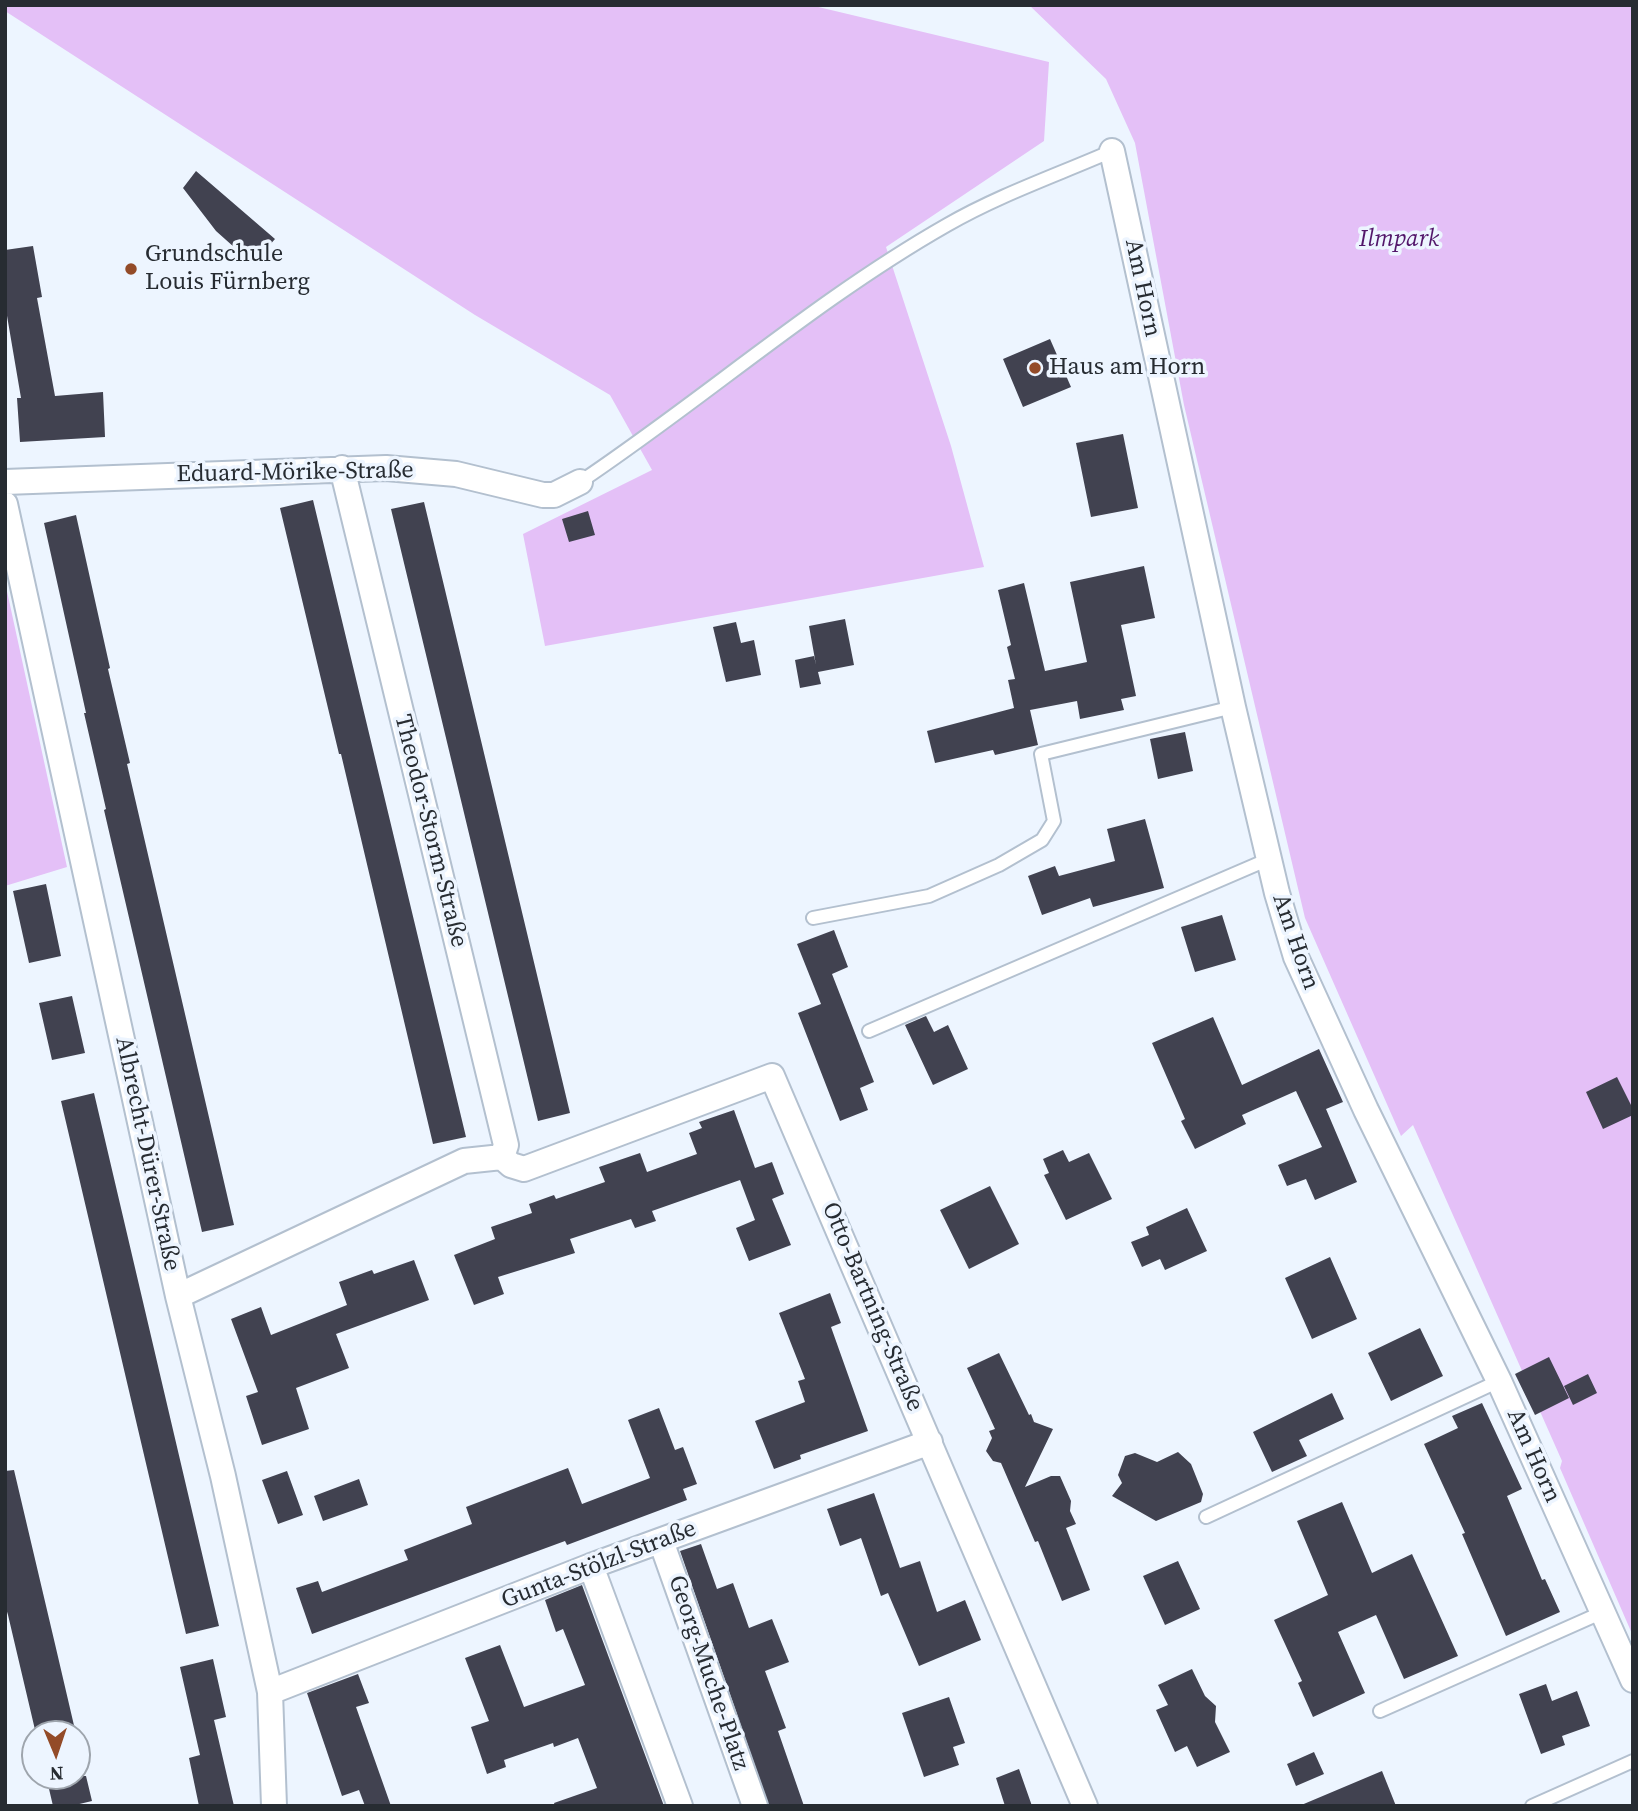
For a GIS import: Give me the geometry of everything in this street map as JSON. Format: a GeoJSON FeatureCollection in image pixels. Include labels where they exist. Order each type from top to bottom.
{"type":"FeatureCollection","features":[{"type":"Feature","properties":{"kind":"street","name":"Am Horn"},"geometry":{"type":"LineString","coordinates":[[1112,151],[1233,707],[1269,859],[1296,957],[1366,1110],[1499,1381],[1633,1680]]}},
{"type":"Feature","properties":{"kind":"street","name":"Theodor-Storm-Straße"},"geometry":{"type":"LineString","coordinates":[[342,468],[506,1145],[502,1157]]}},
{"type":"Feature","properties":{"kind":"street","name":"Eduard-Mörike-Straße"},"geometry":{"type":"LineString","coordinates":[[5,482],[386,468],[456,474],[543,495],[554,495],[580,482]]}},
{"type":"Feature","properties":{"kind":"street","name":"Albrecht-Dürer-Straße"},"geometry":{"type":"LineString","coordinates":[[5,504],[178,1296],[223,1476],[270,1692],[274,1806]]}},
{"type":"Feature","properties":{"kind":"street","name":"Otto-Bartning-Straße"},"geometry":{"type":"LineString","coordinates":[[502,1157],[511,1165],[524,1169],[772,1076],[1086,1806]]}},
{"type":"Feature","properties":{"kind":"street"},"geometry":{"type":"LineString","coordinates":[[178,1296],[464,1161],[502,1157]]}},
{"type":"Feature","properties":{"kind":"street","name":"Gunta-Stölzl-Straße"},"geometry":{"type":"LineString","coordinates":[[270,1692],[591,1566],[930,1442]]}},
{"type":"Feature","properties":{"kind":"street","name":"Georg-Muche-Platz"},"geometry":{"type":"LineString","coordinates":[[661,1541],[755,1806]]}},
{"type":"Feature","properties":{"kind":"street"},"geometry":{"type":"LineString","coordinates":[[591,1566],[680,1806]]}},
{"type":"Feature","properties":{"kind":"lane"},"geometry":{"type":"LineString","coordinates":[[580,482],[845,289],[946,226],[1112,151]]}},
{"type":"Feature","properties":{"kind":"lane"},"geometry":{"type":"LineString","coordinates":[[813,918],[929,896],[999,865],[1042,840],[1054,821],[1041,754],[1233,707]]}},
{"type":"Feature","properties":{"kind":"lane"},"geometry":{"type":"LineString","coordinates":[[869,1031],[1269,859]]}},
{"type":"Feature","properties":{"kind":"lane"},"geometry":{"type":"LineString","coordinates":[[1206,1517],[1499,1381]]}},
{"type":"Feature","properties":{"kind":"lane"},"geometry":{"type":"LineString","coordinates":[[1380,1711],[1603,1612]]}},
{"type":"Feature","properties":{"kind":"lane"},"geometry":{"type":"LineString","coordinates":[[1532,1806],[1633,1761]]}},
{"type":"Feature","properties":{"kind":"green space"},"geometry":{"type":"Polygon","coordinates":[[[5,5],[810,5],[1049,62],[1044,141],[886,247],[951,446],[984,567],[545,646],[523,534],[652,470],[610,395],[475,315],[5,11],[5,5]]]}},
{"type":"Feature","properties":{"kind":"green space","name":"Ilmpark"},"geometry":{"type":"Polygon","coordinates":[[[1029,5],[1633,5],[1633,1636],[1560,1468],[1562,1461],[1413,1125],[1401,1136],[1305,918],[1184,405],[1135,143],[1106,79],[1029,5]]]}},
{"type":"Feature","properties":{"kind":"green space"},"geometry":{"type":"Polygon","coordinates":[[[5,582],[67,867],[5,886],[5,582]]]}},
{"type":"Feature","properties":{"kind":"building"},"geometry":{"type":"Polygon","coordinates":[[[196,171],[275,239],[253,264],[216,231],[183,188],[196,171]]]}},
{"type":"Feature","properties":{"kind":"building"},"geometry":{"type":"Polygon","coordinates":[[[33,246],[42,297],[37,298],[55,396],[103,392],[105,437],[20,442],[17,398],[21,398],[5,304],[5,250],[33,246]]]}},
{"type":"Feature","properties":{"kind":"building","name":"Haus am Horn"},"geometry":{"type":"Polygon","coordinates":[[[1050,339],[1071,387],[1023,407],[1003,359],[1050,339]]]}},
{"type":"Feature","properties":{"kind":"building"},"geometry":{"type":"Polygon","coordinates":[[[1123,434],[1138,508],[1091,517],[1076,443],[1123,434]]]}},
{"type":"Feature","properties":{"kind":"building"},"geometry":{"type":"Polygon","coordinates":[[[313,500],[466,1137],[433,1144],[339,754],[280,508],[313,500]]]}},
{"type":"Feature","properties":{"kind":"building"},"geometry":{"type":"Polygon","coordinates":[[[424,502],[570,1113],[538,1121],[391,509],[424,502]]]}},
{"type":"Feature","properties":{"kind":"building"},"geometry":{"type":"Polygon","coordinates":[[[588,511],[595,535],[569,542],[562,519],[588,511]]]}},
{"type":"Feature","properties":{"kind":"building"},"geometry":{"type":"Polygon","coordinates":[[[76,515],[130,763],[127,764],[234,1225],[202,1232],[104,810],[106,809],[86,713],[44,523],[76,515]]]}},
{"type":"Feature","properties":{"kind":"building"},"geometry":{"type":"Polygon","coordinates":[[[1144,566],[1155,618],[1121,625],[1136,696],[1121,699],[1124,710],[1080,719],[1077,701],[1030,710],[1038,745],[995,755],[993,750],[935,763],[927,731],[1014,708],[1008,680],[1015,679],[1007,647],[1011,645],[998,590],[1024,583],[1045,671],[1087,662],[1070,582],[1144,566]]]}},
{"type":"Feature","properties":{"kind":"building"},"geometry":{"type":"Polygon","coordinates":[[[845,619],[854,665],[818,672],[821,684],[800,688],[795,660],[814,656],[816,665],[809,626],[845,619]]]}},
{"type":"Feature","properties":{"kind":"building"},"geometry":{"type":"Polygon","coordinates":[[[736,622],[741,643],[754,640],[761,675],[726,682],[713,627],[736,622]]]}},
{"type":"Feature","properties":{"kind":"building"},"geometry":{"type":"Polygon","coordinates":[[[1185,732],[1193,771],[1158,779],[1150,739],[1185,732]]]}},
{"type":"Feature","properties":{"kind":"building"},"geometry":{"type":"Polygon","coordinates":[[[1145,819],[1164,888],[1093,907],[1090,898],[1042,915],[1028,876],[1055,866],[1059,876],[1115,861],[1107,829],[1145,819]]]}},
{"type":"Feature","properties":{"kind":"building"},"geometry":{"type":"Polygon","coordinates":[[[46,884],[61,956],[29,963],[13,891],[46,884]]]}},
{"type":"Feature","properties":{"kind":"building"},"geometry":{"type":"Polygon","coordinates":[[[1222,915],[1236,960],[1195,972],[1181,927],[1222,915]]]}},
{"type":"Feature","properties":{"kind":"building"},"geometry":{"type":"Polygon","coordinates":[[[834,930],[848,967],[832,974],[874,1082],[860,1088],[868,1110],[840,1121],[798,1013],[821,1004],[797,944],[834,930]]]}},
{"type":"Feature","properties":{"kind":"building"},"geometry":{"type":"Polygon","coordinates":[[[72,996],[85,1053],[52,1060],[39,1003],[72,996]]]}},
{"type":"Feature","properties":{"kind":"building"},"geometry":{"type":"Polygon","coordinates":[[[926,1016],[934,1032],[948,1025],[968,1069],[933,1085],[905,1025],[926,1016]]]}},
{"type":"Feature","properties":{"kind":"building"},"geometry":{"type":"Polygon","coordinates":[[[1213,1017],[1242,1085],[1319,1049],[1343,1102],[1326,1109],[1357,1182],[1315,1200],[1306,1179],[1287,1186],[1278,1165],[1322,1147],[1296,1091],[1242,1115],[1246,1124],[1195,1149],[1181,1121],[1185,1119],[1152,1043],[1213,1017]]]}},
{"type":"Feature","properties":{"kind":"building"},"geometry":{"type":"Polygon","coordinates":[[[1617,1077],[1633,1109],[1633,1115],[1603,1129],[1586,1092],[1617,1077]]]}},
{"type":"Feature","properties":{"kind":"building"},"geometry":{"type":"Polygon","coordinates":[[[94,1093],[219,1626],[186,1634],[61,1101],[94,1093]]]}},
{"type":"Feature","properties":{"kind":"building"},"geometry":{"type":"Polygon","coordinates":[[[734,1110],[755,1168],[772,1162],[784,1194],[772,1199],[791,1245],[749,1261],[736,1228],[755,1220],[740,1180],[652,1211],[656,1221],[635,1228],[631,1219],[570,1239],[575,1253],[498,1277],[504,1294],[474,1305],[454,1255],[495,1239],[491,1227],[532,1213],[529,1204],[554,1195],[556,1199],[605,1182],[599,1167],[640,1153],[647,1172],[697,1154],[689,1133],[702,1128],[699,1122],[734,1110]]]}},
{"type":"Feature","properties":{"kind":"building"},"geometry":{"type":"Polygon","coordinates":[[[1063,1150],[1069,1162],[1089,1153],[1112,1199],[1066,1220],[1044,1175],[1049,1173],[1043,1159],[1063,1150]]]}},
{"type":"Feature","properties":{"kind":"building"},"geometry":{"type":"Polygon","coordinates":[[[990,1186],[1019,1244],[969,1269],[940,1210],[990,1186]]]}},
{"type":"Feature","properties":{"kind":"building"},"geometry":{"type":"Polygon","coordinates":[[[1187,1208],[1207,1251],[1165,1270],[1160,1259],[1142,1267],[1131,1242],[1149,1235],[1146,1227],[1187,1208]]]}},
{"type":"Feature","properties":{"kind":"building"},"geometry":{"type":"Polygon","coordinates":[[[1330,1257],[1357,1319],[1312,1339],[1285,1278],[1330,1257]]]}},
{"type":"Feature","properties":{"kind":"building"},"geometry":{"type":"Polygon","coordinates":[[[414,1260],[429,1300],[336,1334],[349,1368],[296,1388],[309,1429],[262,1445],[246,1396],[258,1392],[231,1319],[261,1307],[271,1335],[347,1305],[339,1282],[372,1270],[374,1274],[414,1260]]]}},
{"type":"Feature","properties":{"kind":"building"},"geometry":{"type":"Polygon","coordinates":[[[830,1293],[841,1323],[831,1327],[868,1431],[800,1455],[801,1459],[774,1469],[755,1421],[805,1402],[798,1381],[805,1379],[779,1313],[830,1293]]]}},
{"type":"Feature","properties":{"kind":"building"},"geometry":{"type":"Polygon","coordinates":[[[1420,1328],[1443,1376],[1391,1401],[1368,1353],[1420,1328]]]}},
{"type":"Feature","properties":{"kind":"building"},"geometry":{"type":"Polygon","coordinates":[[[999,1353],[1029,1415],[1031,1414],[1034,1422],[1053,1429],[1025,1487],[1051,1476],[1060,1476],[1071,1501],[1070,1511],[1076,1524],[1066,1528],[1090,1590],[1062,1601],[1038,1541],[1035,1542],[1001,1463],[993,1461],[986,1451],[992,1438],[989,1431],[995,1429],[967,1368],[999,1353]]]}},
{"type":"Feature","properties":{"kind":"building"},"geometry":{"type":"Polygon","coordinates":[[[1549,1357],[1569,1398],[1535,1415],[1515,1374],[1549,1357]]]}},
{"type":"Feature","properties":{"kind":"building"},"geometry":{"type":"Polygon","coordinates":[[[1588,1374],[1597,1393],[1573,1405],[1564,1386],[1588,1374]]]}},
{"type":"Feature","properties":{"kind":"building"},"geometry":{"type":"Polygon","coordinates":[[[1332,1393],[1344,1419],[1299,1440],[1307,1456],[1272,1472],[1253,1432],[1332,1393]]]}},
{"type":"Feature","properties":{"kind":"building"},"geometry":{"type":"Polygon","coordinates":[[[1482,1403],[1522,1489],[1507,1496],[1542,1580],[1545,1579],[1560,1612],[1506,1636],[1462,1534],[1465,1533],[1424,1444],[1458,1428],[1452,1416],[1482,1403]]]}},
{"type":"Feature","properties":{"kind":"building"},"geometry":{"type":"Polygon","coordinates":[[[659,1408],[675,1450],[683,1447],[697,1484],[683,1489],[687,1500],[567,1545],[565,1541],[312,1634],[296,1588],[318,1581],[322,1592],[408,1560],[404,1550],[472,1524],[466,1507],[568,1468],[582,1504],[650,1478],[628,1420],[659,1408]]]}},
{"type":"Feature","properties":{"kind":"building"},"geometry":{"type":"Polygon","coordinates":[[[1178,1452],[1191,1464],[1203,1494],[1201,1502],[1156,1521],[1112,1496],[1122,1483],[1118,1475],[1125,1456],[1135,1453],[1157,1462],[1178,1452]]]}},
{"type":"Feature","properties":{"kind":"building"},"geometry":{"type":"Polygon","coordinates":[[[14,1470],[73,1720],[33,1720],[5,1605],[5,1471],[14,1470]]]}},
{"type":"Feature","properties":{"kind":"building"},"geometry":{"type":"Polygon","coordinates":[[[287,1471],[303,1515],[278,1524],[262,1480],[287,1471]]]}},
{"type":"Feature","properties":{"kind":"building"},"geometry":{"type":"Polygon","coordinates":[[[359,1479],[368,1505],[323,1521],[314,1496],[359,1479]]]}},
{"type":"Feature","properties":{"kind":"building"},"geometry":{"type":"Polygon","coordinates":[[[874,1493],[900,1568],[920,1561],[937,1612],[965,1600],[981,1640],[919,1666],[888,1593],[881,1596],[861,1538],[840,1546],[827,1509],[874,1493]]]}},
{"type":"Feature","properties":{"kind":"building"},"geometry":{"type":"Polygon","coordinates":[[[1342,1502],[1372,1573],[1412,1554],[1458,1656],[1404,1679],[1376,1615],[1338,1632],[1365,1693],[1313,1717],[1298,1683],[1302,1681],[1274,1620],[1328,1595],[1297,1521],[1342,1502]]]}},
{"type":"Feature","properties":{"kind":"building"},"geometry":{"type":"Polygon","coordinates":[[[701,1544],[717,1589],[733,1583],[749,1628],[772,1619],[789,1662],[765,1671],[786,1728],[778,1731],[804,1806],[769,1806],[680,1551],[701,1544]]]}},
{"type":"Feature","properties":{"kind":"building"},"geometry":{"type":"Polygon","coordinates":[[[1178,1561],[1200,1609],[1165,1625],[1143,1576],[1178,1561]]]}},
{"type":"Feature","properties":{"kind":"building"},"geometry":{"type":"Polygon","coordinates":[[[582,1585],[664,1806],[555,1806],[554,1803],[597,1788],[578,1738],[554,1747],[553,1743],[504,1760],[506,1767],[487,1774],[471,1727],[489,1721],[465,1658],[500,1645],[524,1707],[585,1685],[563,1629],[556,1632],[545,1600],[582,1585]]]}},
{"type":"Feature","properties":{"kind":"building"},"geometry":{"type":"Polygon","coordinates":[[[213,1659],[226,1717],[214,1720],[234,1806],[199,1806],[189,1758],[200,1755],[180,1667],[213,1659]]]}},
{"type":"Feature","properties":{"kind":"building"},"geometry":{"type":"Polygon","coordinates":[[[1192,1669],[1205,1696],[1216,1706],[1215,1722],[1230,1752],[1197,1767],[1187,1746],[1175,1752],[1156,1710],[1168,1705],[1158,1685],[1192,1669]]]}},
{"type":"Feature","properties":{"kind":"building"},"geometry":{"type":"Polygon","coordinates":[[[358,1674],[369,1703],[356,1707],[391,1806],[365,1806],[359,1790],[342,1796],[307,1693],[358,1674]]]}},
{"type":"Feature","properties":{"kind":"building"},"geometry":{"type":"Polygon","coordinates":[[[1546,1684],[1552,1701],[1577,1691],[1590,1726],[1562,1736],[1565,1745],[1541,1754],[1519,1694],[1546,1684]]]}},
{"type":"Feature","properties":{"kind":"building"},"geometry":{"type":"Polygon","coordinates":[[[949,1697],[965,1743],[953,1747],[959,1765],[924,1777],[902,1713],[949,1697]]]}},
{"type":"Feature","properties":{"kind":"building"},"geometry":{"type":"Polygon","coordinates":[[[1314,1752],[1324,1774],[1296,1786],[1287,1764],[1314,1752]]]}},
{"type":"Feature","properties":{"kind":"building"},"geometry":{"type":"Polygon","coordinates":[[[1019,1769],[1032,1806],[1005,1806],[996,1778],[1019,1769]]]}},
{"type":"Feature","properties":{"kind":"building"},"geometry":{"type":"Polygon","coordinates":[[[1382,1771],[1396,1806],[1299,1806],[1382,1771]]]}},
{"type":"Feature","properties":{"kind":"building"},"geometry":{"type":"Polygon","coordinates":[[[49,1790],[89,1790],[92,1801],[71,1806],[53,1806],[49,1790]]]}},
{"type":"Feature","properties":{"kind":"place","name":"Grundschule Louis Fürnberg"},"geometry":{"type":"Point","coordinates":[131,269]}},
{"type":"Feature","properties":{"kind":"place","name":"Haus am Horn"},"geometry":{"type":"Point","coordinates":[1035,368]}}]}
